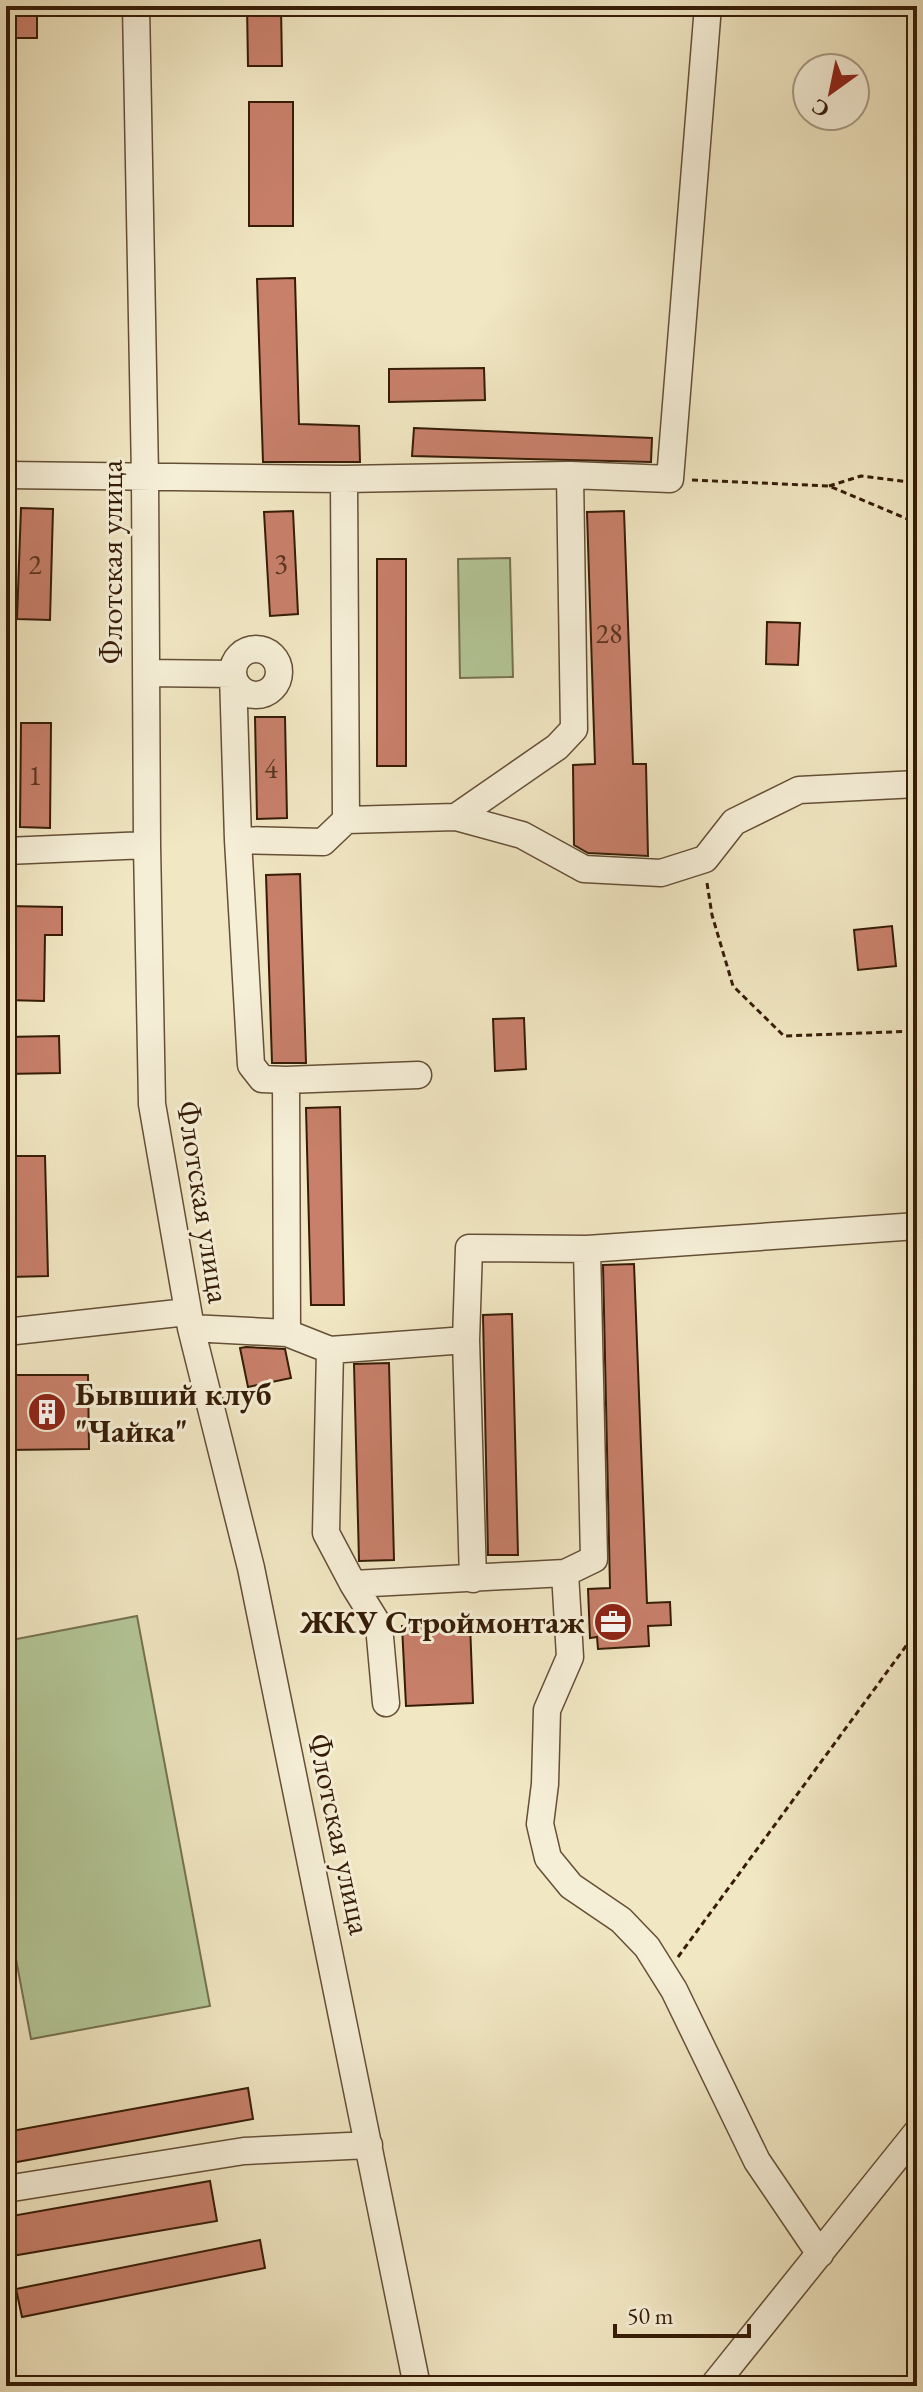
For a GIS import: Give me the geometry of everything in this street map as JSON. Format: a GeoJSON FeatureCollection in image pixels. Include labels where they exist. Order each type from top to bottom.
{"type":"FeatureCollection","features":[{"type":"Feature","properties":{"kind":"street","name":"Флотская улица"},"geometry":{"type":"LineString","coordinates":[[136,6],[152,1104],[189,1320],[251,1568],[417,2386]]}},
{"type":"Feature","properties":{"kind":"street"},"geometry":{"type":"LineString","coordinates":[[6,475],[344,479],[570,475],[670,479],[708,6]]}},
{"type":"Feature","properties":{"kind":"street"},"geometry":{"type":"LineString","coordinates":[[456,817],[557,747],[574,729],[570,475]]}},
{"type":"Feature","properties":{"kind":"street"},"geometry":{"type":"LineString","coordinates":[[344,479],[346,820]]}},
{"type":"Feature","properties":{"kind":"street"},"geometry":{"type":"LineString","coordinates":[[146,673],[233,674],[238,840],[251,1065],[262,1079],[418,1075]]}},
{"type":"Feature","properties":{"kind":"street"},"geometry":{"type":"LineString","coordinates":[[238,840],[323,842],[346,820],[456,817],[522,835],[584,869],[661,873],[705,859],[734,822],[799,790],[917,784]]}},
{"type":"Feature","properties":{"kind":"street"},"geometry":{"type":"LineString","coordinates":[[6,851],[147,845]]}},
{"type":"Feature","properties":{"kind":"street"},"geometry":{"type":"LineString","coordinates":[[286,1080],[287,1333]]}},
{"type":"Feature","properties":{"kind":"street"},"geometry":{"type":"LineString","coordinates":[[473,1579],[466,1340],[469,1248],[587,1249],[917,1226]]}},
{"type":"Feature","properties":{"kind":"street"},"geometry":{"type":"LineString","coordinates":[[353,1584],[565,1573],[594,1559],[587,1249]]}},
{"type":"Feature","properties":{"kind":"street"},"geometry":{"type":"LineString","coordinates":[[6,1332],[189,1320],[287,1333],[330,1350],[466,1340]]}},
{"type":"Feature","properties":{"kind":"street"},"geometry":{"type":"LineString","coordinates":[[330,1350],[326,1533],[379,1626],[386,1703]]}},
{"type":"Feature","properties":{"kind":"street"},"geometry":{"type":"LineString","coordinates":[[565,1573],[570,1657],[547,1710],[545,1784],[540,1824],[548,1858],[571,1886],[621,1920],[647,1947],[665,1975],[757,2161],[820,2254]]}},
{"type":"Feature","properties":{"kind":"street"},"geometry":{"type":"LineString","coordinates":[[713,2386],[917,2132]]}},
{"type":"Feature","properties":{"kind":"street"},"geometry":{"type":"LineString","coordinates":[[6,2189],[244,2151],[369,2145]]}},
{"type":"Feature","properties":{"kind":"path"},"geometry":{"type":"LineString","coordinates":[[670,479],[829,486],[861,476],[917,483]]}},
{"type":"Feature","properties":{"kind":"path"},"geometry":{"type":"LineString","coordinates":[[829,486],[917,523]]}},
{"type":"Feature","properties":{"kind":"path"},"geometry":{"type":"LineString","coordinates":[[705,859],[712,915],[733,986],[784,1036],[917,1031]]}},
{"type":"Feature","properties":{"kind":"path"},"geometry":{"type":"LineString","coordinates":[[665,1975],[917,1631]]}},
{"type":"Feature","properties":{"kind":"green space"},"geometry":{"type":"Polygon","coordinates":[[[510,558],[513,677],[460,678],[458,559],[510,558]]]}},
{"type":"Feature","properties":{"kind":"green space"},"geometry":{"type":"Polygon","coordinates":[[[137,1616],[210,2006],[31,2039],[6,1906],[6,1641],[137,1616]]]}},
{"type":"Feature","properties":{"kind":"building"},"geometry":{"type":"Polygon","coordinates":[[[6,6],[37,6],[37,38],[6,38],[6,6]]]}},
{"type":"Feature","properties":{"kind":"building"},"geometry":{"type":"Polygon","coordinates":[[[247,6],[281,6],[282,66],[248,66],[247,6]]]}},
{"type":"Feature","properties":{"kind":"building"},"geometry":{"type":"Polygon","coordinates":[[[249,102],[293,102],[293,226],[249,226],[249,102]]]}},
{"type":"Feature","properties":{"kind":"building"},"geometry":{"type":"Polygon","coordinates":[[[295,278],[299,424],[359,426],[360,462],[263,462],[257,279],[295,278]]]}},
{"type":"Feature","properties":{"kind":"building"},"geometry":{"type":"Polygon","coordinates":[[[484,368],[485,400],[389,402],[389,369],[484,368]]]}},
{"type":"Feature","properties":{"kind":"building"},"geometry":{"type":"Polygon","coordinates":[[[414,428],[652,438],[651,462],[412,456],[414,428]]]}},
{"type":"Feature","properties":{"kind":"building"},"geometry":{"type":"Polygon","coordinates":[[[21,508],[53,509],[50,620],[17,619],[21,508]]]}},
{"type":"Feature","properties":{"kind":"building"},"geometry":{"type":"Polygon","coordinates":[[[293,511],[298,614],[270,616],[264,512],[293,511]]]}},
{"type":"Feature","properties":{"kind":"building"},"geometry":{"type":"Polygon","coordinates":[[[624,511],[633,764],[646,764],[648,856],[588,853],[574,845],[573,765],[595,764],[587,512],[624,511]]]}},
{"type":"Feature","properties":{"kind":"building"},"geometry":{"type":"Polygon","coordinates":[[[377,559],[406,559],[406,766],[377,766],[377,559]]]}},
{"type":"Feature","properties":{"kind":"building"},"geometry":{"type":"Polygon","coordinates":[[[767,622],[800,623],[798,665],[766,664],[767,622]]]}},
{"type":"Feature","properties":{"kind":"building"},"geometry":{"type":"Polygon","coordinates":[[[255,717],[285,717],[287,818],[257,819],[255,717]]]}},
{"type":"Feature","properties":{"kind":"building"},"geometry":{"type":"Polygon","coordinates":[[[21,723],[51,723],[50,828],[20,827],[21,723]]]}},
{"type":"Feature","properties":{"kind":"building"},"geometry":{"type":"Polygon","coordinates":[[[300,874],[306,1063],[272,1063],[266,875],[300,874]]]}},
{"type":"Feature","properties":{"kind":"building"},"geometry":{"type":"Polygon","coordinates":[[[6,906],[62,907],[62,935],[45,935],[44,1001],[6,1000],[6,906]]]}},
{"type":"Feature","properties":{"kind":"building"},"geometry":{"type":"Polygon","coordinates":[[[892,926],[896,966],[858,970],[854,930],[892,926]]]}},
{"type":"Feature","properties":{"kind":"building"},"geometry":{"type":"Polygon","coordinates":[[[524,1018],[526,1069],[495,1071],[493,1019],[524,1018]]]}},
{"type":"Feature","properties":{"kind":"building"},"geometry":{"type":"Polygon","coordinates":[[[59,1036],[60,1073],[6,1074],[6,1037],[59,1036]]]}},
{"type":"Feature","properties":{"kind":"building"},"geometry":{"type":"Polygon","coordinates":[[[340,1107],[344,1305],[311,1305],[306,1108],[340,1107]]]}},
{"type":"Feature","properties":{"kind":"building"},"geometry":{"type":"Polygon","coordinates":[[[8,1156],[45,1156],[48,1276],[11,1277],[8,1156]]]}},
{"type":"Feature","properties":{"kind":"building"},"geometry":{"type":"Polygon","coordinates":[[[634,1264],[647,1603],[670,1602],[671,1625],[648,1626],[649,1646],[598,1649],[597,1637],[590,1638],[588,1589],[610,1588],[603,1265],[634,1264]]]}},
{"type":"Feature","properties":{"kind":"building"},"geometry":{"type":"Polygon","coordinates":[[[512,1314],[518,1555],[488,1555],[483,1315],[512,1314]]]}},
{"type":"Feature","properties":{"kind":"building"},"geometry":{"type":"Polygon","coordinates":[[[240,1348],[285,1349],[291,1378],[248,1387],[240,1348]]]}},
{"type":"Feature","properties":{"kind":"building"},"geometry":{"type":"Polygon","coordinates":[[[389,1363],[394,1560],[359,1561],[354,1364],[389,1363]]]}},
{"type":"Feature","properties":{"kind":"building","name":"Бывший клуб \"Чайка\""},"geometry":{"type":"Polygon","coordinates":[[[6,1375],[88,1375],[89,1449],[6,1450],[6,1375]]]}},
{"type":"Feature","properties":{"kind":"building"},"geometry":{"type":"Polygon","coordinates":[[[470,1623],[473,1703],[406,1706],[402,1626],[470,1623]]]}},
{"type":"Feature","properties":{"kind":"building"},"geometry":{"type":"Polygon","coordinates":[[[248,2088],[253,2119],[6,2164],[6,2132],[248,2088]]]}},
{"type":"Feature","properties":{"kind":"building"},"geometry":{"type":"Polygon","coordinates":[[[210,2181],[217,2221],[6,2257],[6,2217],[210,2181]]]}},
{"type":"Feature","properties":{"kind":"building"},"geometry":{"type":"Polygon","coordinates":[[[260,2240],[265,2268],[22,2317],[16,2289],[260,2240]]]}},
{"type":"Feature","properties":{"kind":"place","name":"Бывший клуб \"Чайка\""},"geometry":{"type":"Point","coordinates":[47,1412]}},
{"type":"Feature","properties":{"kind":"place","name":"ЖКУ Строймонтаж"},"geometry":{"type":"Point","coordinates":[613,1622]}}]}
